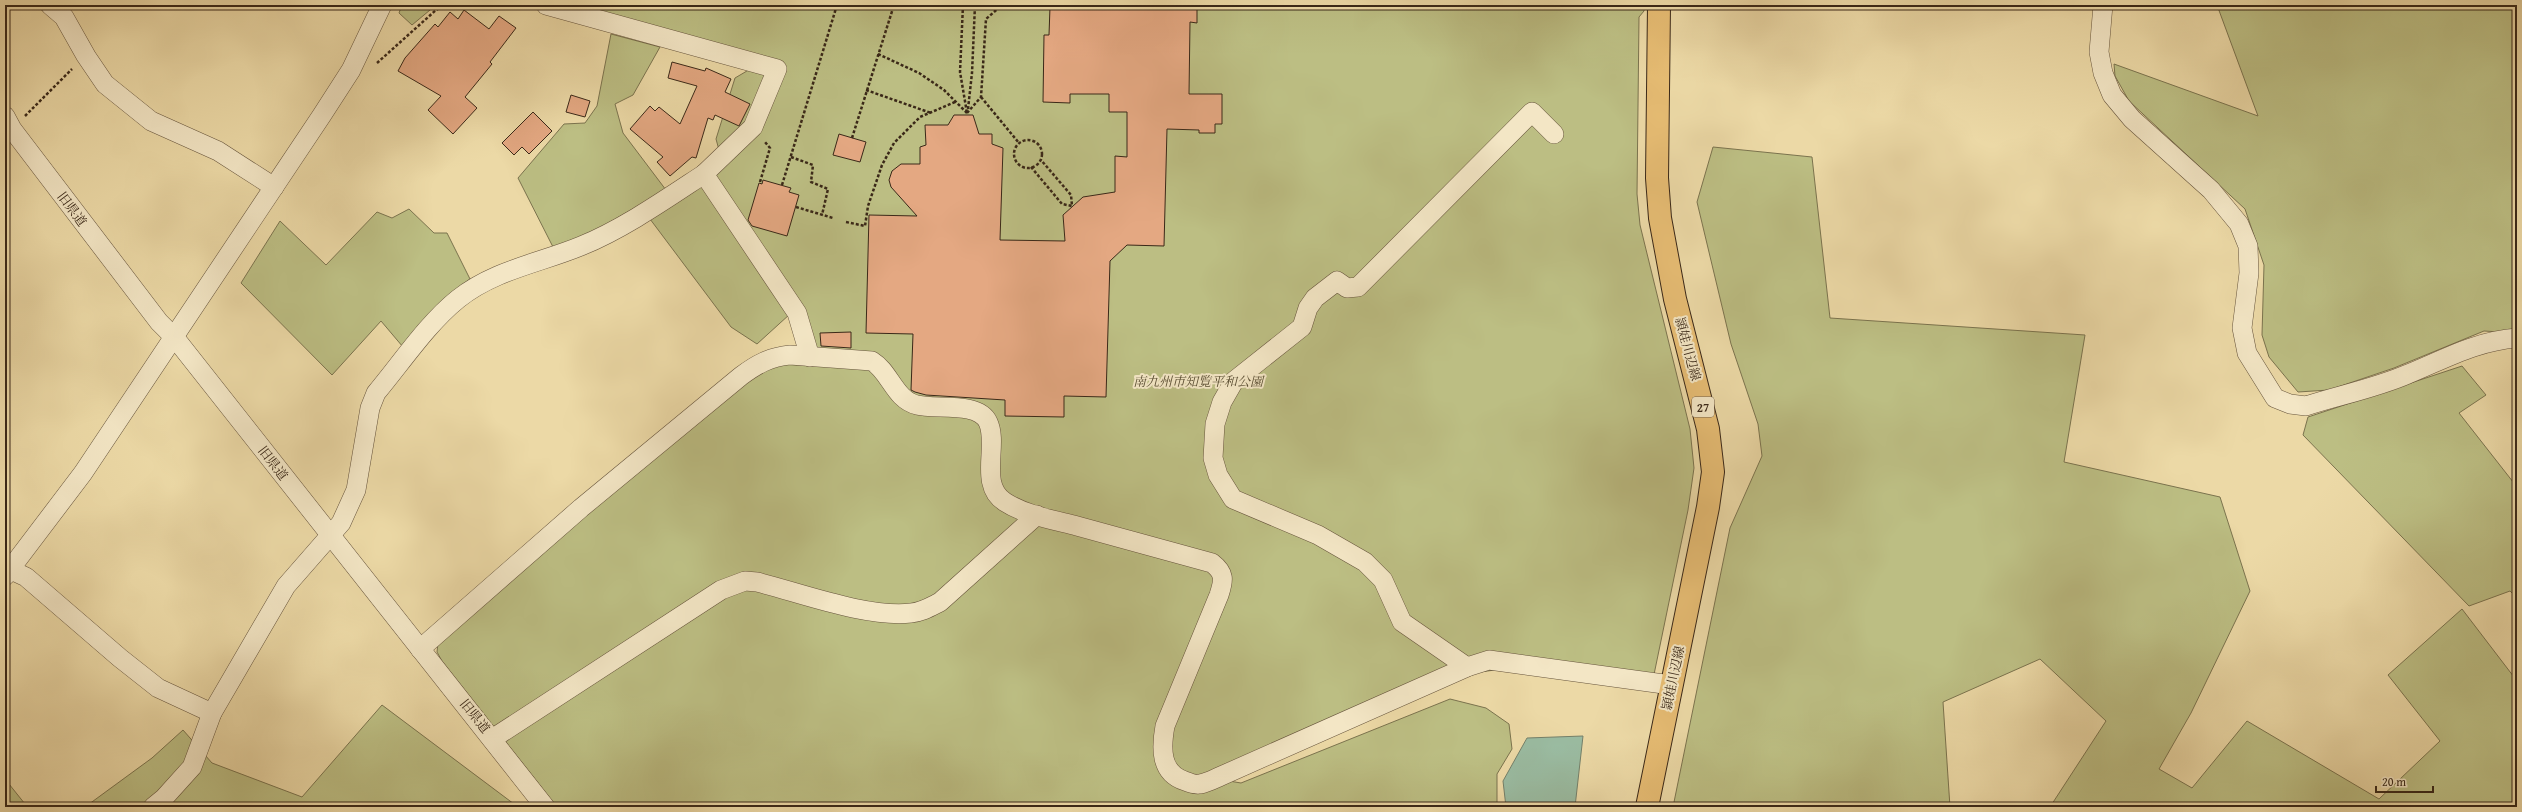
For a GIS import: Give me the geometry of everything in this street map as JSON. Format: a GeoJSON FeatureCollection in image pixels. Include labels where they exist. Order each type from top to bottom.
{"type":"FeatureCollection","features":[{"type":"Feature","properties":{"kind":"main road","name":"頴娃川辺線"},"geometry":{"type":"LineString","coordinates":[[1647,807],[1708,507],[1713,472],[1708,429],[1675,299],[1660,218],[1657,178],[1659,5]]}},
{"type":"Feature","properties":{"kind":"street"},"geometry":{"type":"LineString","coordinates":[[50,5],[64,16],[86,56],[105,84],[151,121],[218,151],[274,187]]}},
{"type":"Feature","properties":{"kind":"street"},"geometry":{"type":"LineString","coordinates":[[212,713],[158,688],[120,658],[26,577],[8,573],[83,473],[175,338],[351,70],[382,5]]}},
{"type":"Feature","properties":{"kind":"street"},"geometry":{"type":"LineString","coordinates":[[153,807],[164,798],[192,767],[212,713],[286,586],[341,523],[356,490],[370,408],[376,393],[444,313],[459,298],[507,271],[581,246],[654,207],[704,174],[753,127],[777,68],[546,5]]}},
{"type":"Feature","properties":{"kind":"street"},"geometry":{"type":"LineString","coordinates":[[2103,5],[2099,52],[2103,73],[2112,95],[2132,119],[2211,190],[2239,224],[2248,246],[2249,273],[2242,328],[2247,353],[2275,398],[2290,404],[2306,406],[2407,374],[2446,355],[2496,339],[2517,338]]}},
{"type":"Feature","properties":{"kind":"street"},"geometry":{"type":"LineString","coordinates":[[1467,667],[1402,622],[1383,580],[1365,562],[1318,535],[1233,499],[1218,475],[1214,458],[1214,424],[1222,402],[1234,382],[1302,327],[1315,298],[1338,281],[1347,288],[1358,287],[1532,112],[1554,134]]}},
{"type":"Feature","properties":{"kind":"street","name":"旧県道"},"geometry":{"type":"LineString","coordinates":[[8,122],[159,322],[175,338],[545,807]]}},
{"type":"Feature","properties":{"kind":"street"},"geometry":{"type":"LineString","coordinates":[[704,174],[797,313],[810,357]]}},
{"type":"Feature","properties":{"kind":"street"},"geometry":{"type":"LineString","coordinates":[[420,649],[581,508],[740,376],[759,362],[777,356],[872,361],[881,367],[906,400],[916,405],[965,408],[982,415],[988,421],[992,434],[990,470],[998,496],[1005,502],[1037,515],[1212,563],[1221,570],[1224,580],[1219,595],[1165,726],[1162,746],[1164,761],[1170,772],[1180,780],[1200,784],[1221,776],[1467,667],[1489,660],[1671,685]]}},
{"type":"Feature","properties":{"kind":"street"},"geometry":{"type":"LineString","coordinates":[[492,739],[721,590],[745,581],[757,582],[858,608],[888,614],[912,613],[925,610],[940,602],[1037,515]]}},
{"type":"Feature","properties":{"kind":"path"},"geometry":{"type":"LineString","coordinates":[[375,64],[436,10],[445,5]]}},
{"type":"Feature","properties":{"kind":"path"},"geometry":{"type":"LineString","coordinates":[[782,185],[837,5]]}},
{"type":"Feature","properties":{"kind":"path"},"geometry":{"type":"LineString","coordinates":[[852,138],[894,5]]}},
{"type":"Feature","properties":{"kind":"path"},"geometry":{"type":"LineString","coordinates":[[962,5],[960,72],[967,113]]}},
{"type":"Feature","properties":{"kind":"path"},"geometry":{"type":"LineString","coordinates":[[967,113],[972,73],[975,5]]}},
{"type":"Feature","properties":{"kind":"path"},"geometry":{"type":"LineString","coordinates":[[967,113],[981,97],[986,19],[1002,5]]}},
{"type":"Feature","properties":{"kind":"path"},"geometry":{"type":"LineString","coordinates":[[878,54],[919,74],[944,90],[967,113]]}},
{"type":"Feature","properties":{"kind":"path"},"geometry":{"type":"LineString","coordinates":[[8,122],[86,56]]}},
{"type":"Feature","properties":{"kind":"path"},"geometry":{"type":"LineString","coordinates":[[866,90],[931,113]]}},
{"type":"Feature","properties":{"kind":"path"},"geometry":{"type":"LineString","coordinates":[[981,97],[1019,143]]}},
{"type":"Feature","properties":{"kind":"path"},"geometry":{"type":"LineString","coordinates":[[847,222],[865,226],[868,206],[882,165],[891,149],[920,118],[955,102]]}},
{"type":"Feature","properties":{"kind":"path"},"geometry":{"type":"LineString","coordinates":[[753,127],[770,148],[760,182]]}},
{"type":"Feature","properties":{"kind":"path"},"geometry":{"type":"LineString","coordinates":[[1031,167],[1062,204],[1072,206],[1071,195],[1041,160],[1042,150],[1036,143],[1028,140],[1019,143],[1014,151],[1015,160],[1022,167],[1031,167],[1041,160]]}},
{"type":"Feature","properties":{"kind":"path"},"geometry":{"type":"LineString","coordinates":[[791,157],[814,165],[811,182],[828,189],[822,215]]}},
{"type":"Feature","properties":{"kind":"path"},"geometry":{"type":"LineString","coordinates":[[796,207],[832,218]]}},
{"type":"Feature","properties":{"kind":"green space"},"geometry":{"type":"Polygon","coordinates":[[[402,5],[436,5],[412,25],[399,13],[402,5]]]}},
{"type":"Feature","properties":{"kind":"green space","name":"南九州市知覧平和公園"},"geometry":{"type":"Polygon","coordinates":[[[579,5],[1644,5],[1644,11],[1639,17],[1637,194],[1640,225],[1690,429],[1694,468],[1688,510],[1651,689],[1495,670],[1472,673],[1223,780],[1241,783],[1450,699],[1486,708],[1509,724],[1512,749],[1497,774],[1497,807],[557,807],[442,661],[437,652],[438,643],[593,505],[760,371],[780,364],[821,366],[719,186],[715,171],[719,150],[716,139],[735,78],[752,68],[579,5]]]}},
{"type":"Feature","properties":{"kind":"green space"},"geometry":{"type":"Polygon","coordinates":[[[2217,5],[2517,5],[2517,333],[2484,331],[2394,368],[2329,390],[2298,392],[2269,357],[2262,335],[2264,265],[2245,209],[2129,101],[2115,76],[2114,64],[2258,116],[2217,5]]]}},
{"type":"Feature","properties":{"kind":"green space"},"geometry":{"type":"Polygon","coordinates":[[[611,34],[660,47],[633,95],[615,104],[623,133],[666,190],[584,237],[553,247],[518,178],[564,124],[585,123],[597,106],[611,34]]]}},
{"type":"Feature","properties":{"kind":"green space"},"geometry":{"type":"Polygon","coordinates":[[[1713,147],[1812,157],[1830,318],[2085,335],[2064,462],[2220,497],[2250,591],[2191,713],[2159,769],[2192,788],[2247,721],[2379,799],[2440,741],[2388,675],[2462,609],[2517,681],[2517,807],[2050,807],[2106,721],[2040,659],[1943,702],[1950,807],[1673,807],[1730,528],[1762,456],[1758,424],[1731,344],[1697,202],[1713,147]]]}},
{"type":"Feature","properties":{"kind":"green space"},"geometry":{"type":"Polygon","coordinates":[[[704,183],[790,314],[757,344],[731,327],[650,219],[704,183]]]}},
{"type":"Feature","properties":{"kind":"green space"},"geometry":{"type":"Polygon","coordinates":[[[409,209],[434,233],[447,233],[470,279],[440,303],[403,347],[381,321],[332,375],[241,283],[280,221],[326,265],[377,212],[392,218],[409,209]]]}},
{"type":"Feature","properties":{"kind":"green space"},"geometry":{"type":"Polygon","coordinates":[[[2462,366],[2486,395],[2459,413],[2517,487],[2517,598],[2510,591],[2469,606],[2303,435],[2308,417],[2462,366]]]}},
{"type":"Feature","properties":{"kind":"green space"},"geometry":{"type":"Polygon","coordinates":[[[382,705],[518,807],[85,807],[152,758],[183,730],[212,763],[302,797],[382,705]]]}},
{"type":"Feature","properties":{"kind":"green space"},"geometry":{"type":"Polygon","coordinates":[[[5,779],[25,804],[24,807],[5,807],[5,779]]]}},
{"type":"Feature","properties":{"kind":"shaded area"},"geometry":{"type":"Polygon","coordinates":[[[1583,736],[1575,807],[1506,807],[1503,781],[1527,738],[1583,736]]]}},
{"type":"Feature","properties":{"kind":"building"},"geometry":{"type":"Polygon","coordinates":[[[1148,5],[1197,8],[1197,23],[1190,22],[1189,94],[1222,94],[1222,124],[1215,124],[1215,133],[1199,133],[1199,130],[1167,129],[1164,246],[1127,245],[1110,261],[1106,397],[1064,396],[1064,417],[1005,416],[1005,400],[926,395],[911,390],[913,334],[866,333],[869,215],[917,216],[891,187],[889,180],[892,171],[901,164],[920,164],[920,147],[926,145],[925,125],[948,125],[954,115],[973,115],[979,134],[992,134],[992,144],[1003,148],[1000,240],[1065,241],[1063,215],[1083,197],[1115,192],[1115,156],[1127,157],[1127,112],[1109,112],[1109,94],[1070,94],[1070,103],[1043,102],[1044,35],[1049,35],[1050,7],[1148,8],[1148,5]]]}},
{"type":"Feature","properties":{"kind":"building"},"geometry":{"type":"Polygon","coordinates":[[[464,10],[489,29],[499,16],[516,28],[490,62],[492,64],[465,97],[477,108],[453,134],[428,110],[441,96],[398,71],[405,58],[435,24],[438,27],[450,12],[458,19],[464,10]]]}},
{"type":"Feature","properties":{"kind":"building"},"geometry":{"type":"Polygon","coordinates":[[[672,62],[705,71],[706,68],[731,79],[725,92],[750,104],[739,126],[715,115],[713,120],[708,118],[696,158],[692,157],[670,176],[657,162],[663,157],[630,129],[650,106],[655,111],[659,107],[680,124],[697,86],[668,78],[672,62]]]}},
{"type":"Feature","properties":{"kind":"building"},"geometry":{"type":"Polygon","coordinates":[[[571,95],[590,101],[585,117],[566,112],[571,95]]]}},
{"type":"Feature","properties":{"kind":"building"},"geometry":{"type":"Polygon","coordinates":[[[533,112],[552,131],[529,154],[522,147],[514,155],[502,143],[533,112]]]}},
{"type":"Feature","properties":{"kind":"building"},"geometry":{"type":"Polygon","coordinates":[[[839,134],[866,142],[860,162],[833,155],[839,134]]]}},
{"type":"Feature","properties":{"kind":"building"},"geometry":{"type":"Polygon","coordinates":[[[763,180],[791,188],[789,192],[799,195],[787,236],[752,226],[748,220],[759,183],[762,184],[763,180]]]}},
{"type":"Feature","properties":{"kind":"building"},"geometry":{"type":"Polygon","coordinates":[[[851,332],[851,348],[821,346],[820,333],[851,332]]]}}]}
